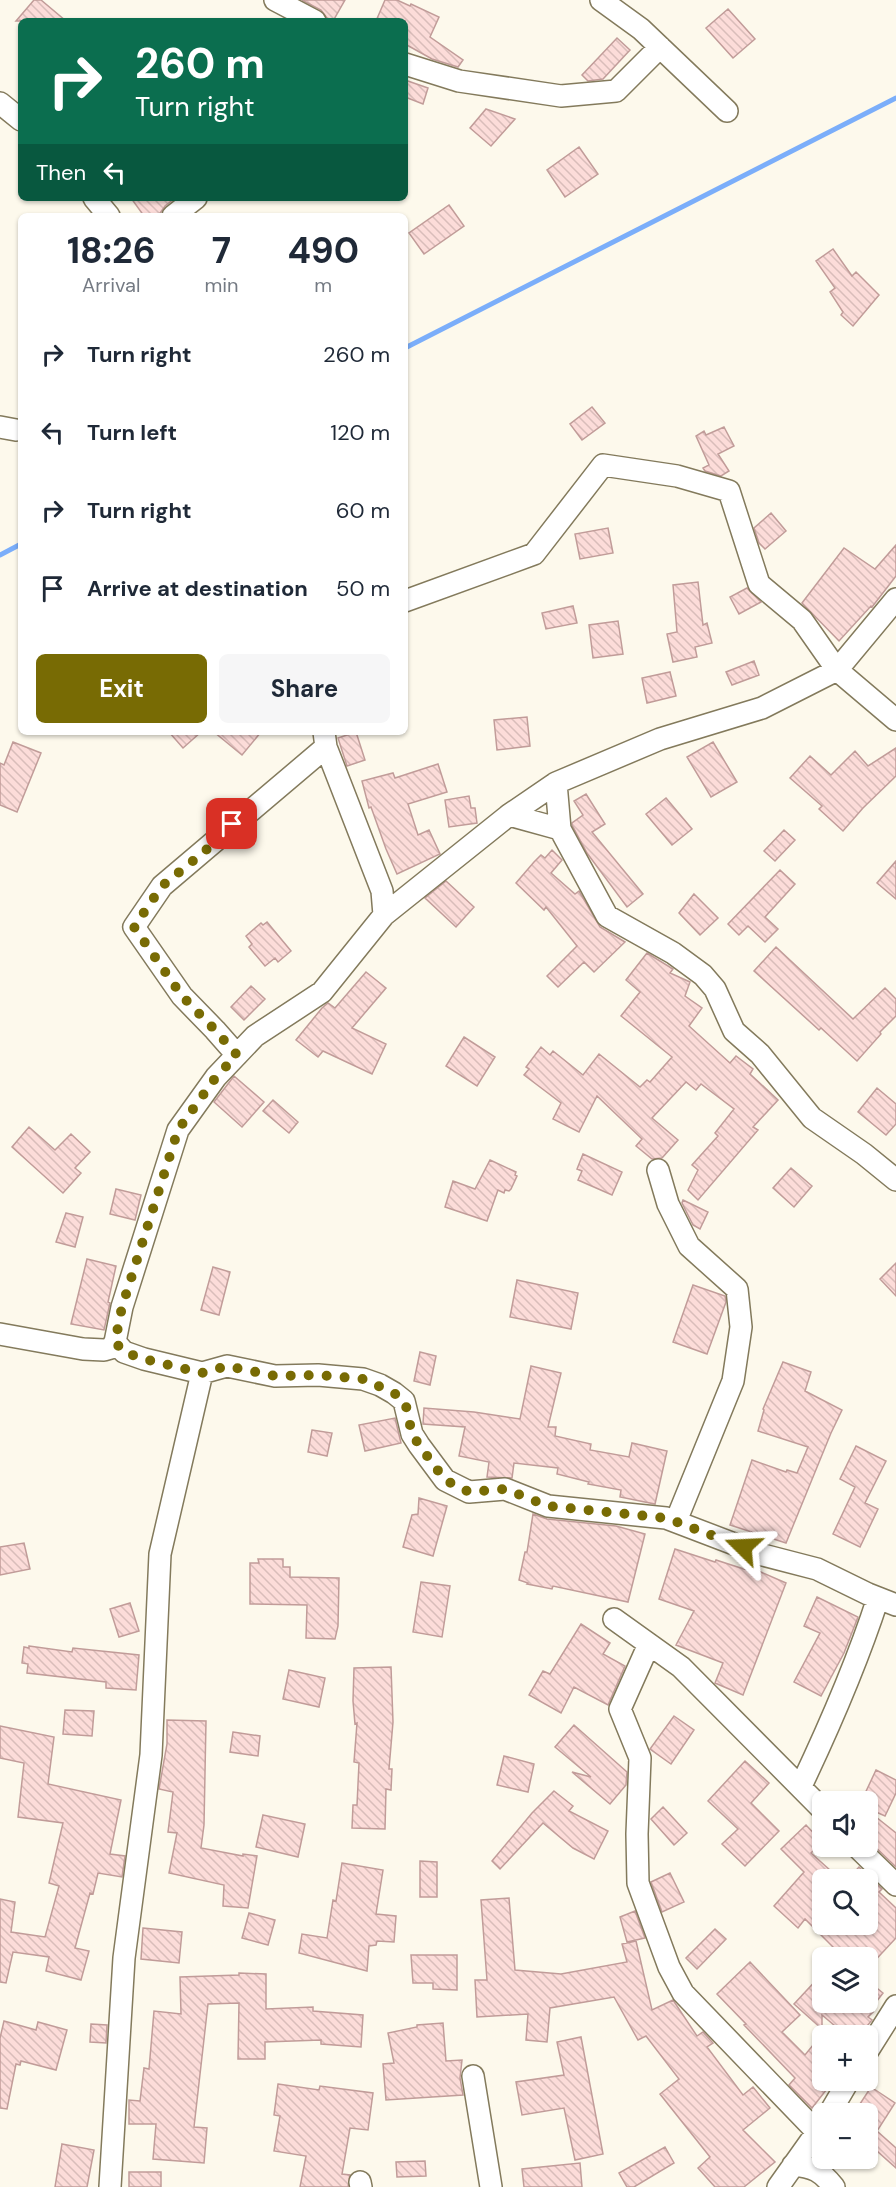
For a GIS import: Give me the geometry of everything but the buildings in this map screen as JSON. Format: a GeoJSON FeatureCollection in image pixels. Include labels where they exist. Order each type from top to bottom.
{"type":"FeatureCollection","features":[{"type":"Feature","properties":{"kind":"street"},"geometry":{"type":"LineString","coordinates":[[275,0],[309,18]]}},
{"type":"Feature","properties":{"kind":"street"},"geometry":{"type":"LineString","coordinates":[[601,0],[641,29],[727,111]]}},
{"type":"Feature","properties":{"kind":"street"},"geometry":{"type":"LineString","coordinates":[[408,65],[459,81],[561,96],[616,91],[660,47]]}},
{"type":"Feature","properties":{"kind":"street"},"geometry":{"type":"LineString","coordinates":[[0,103],[18,118]]}},
{"type":"Feature","properties":{"kind":"street"},"geometry":{"type":"LineString","coordinates":[[96,201],[106,213]]}},
{"type":"Feature","properties":{"kind":"street"},"geometry":{"type":"LineString","coordinates":[[177,213],[192,201]]}},
{"type":"Feature","properties":{"kind":"street"},"geometry":{"type":"LineString","coordinates":[[408,600],[534,554],[603,465],[677,476],[729,492],[759,584],[802,620],[837,670],[896,720]]}},
{"type":"Feature","properties":{"kind":"street"},"geometry":{"type":"LineString","coordinates":[[0,1334],[83,1349],[111,1348],[115,1342],[122,1307],[178,1130],[216,1077],[255,1036],[322,992],[384,915],[509,815],[556,783],[660,739],[762,708],[837,670],[896,599]]}},
{"type":"Feature","properties":{"kind":"street"},"geometry":{"type":"LineString","coordinates":[[237,1055],[182,996],[134,927],[162,886],[325,739],[382,891],[384,915]]}},
{"type":"Feature","properties":{"kind":"street"},"geometry":{"type":"LineString","coordinates":[[556,783],[560,830],[607,916],[673,953],[703,975],[715,989],[734,1031],[760,1054],[812,1118],[864,1154],[896,1180]]}},
{"type":"Feature","properties":{"kind":"street"},"geometry":{"type":"LineString","coordinates":[[509,815],[560,830]]}},
{"type":"Feature","properties":{"kind":"street"},"geometry":{"type":"LineString","coordinates":[[658,1170],[668,1204],[689,1246],[737,1288],[741,1327],[733,1381],[676,1521]]}},
{"type":"Feature","properties":{"kind":"street"},"geometry":{"type":"LineString","coordinates":[[115,1342],[124,1352],[202,1373],[227,1366],[275,1376],[318,1375],[363,1379],[394,1393],[404,1401],[412,1434],[419,1445],[445,1480],[469,1492],[505,1489],[548,1506],[666,1518],[763,1555],[817,1569],[887,1602],[866,1636],[831,1724],[801,1786]]}},
{"type":"Feature","properties":{"kind":"street"},"geometry":{"type":"LineString","coordinates":[[110,2187],[124,1958],[151,1755],[160,1554],[202,1373]]}},
{"type":"Feature","properties":{"kind":"street"},"geometry":{"type":"LineString","coordinates":[[614,1619],[681,1667],[812,1798]]}},
{"type":"Feature","properties":{"kind":"street"},"geometry":{"type":"LineString","coordinates":[[650,1644],[620,1708],[640,1758],[638,1883],[669,1967],[683,1993],[812,2120]]}},
{"type":"Feature","properties":{"kind":"street"},"geometry":{"type":"LineString","coordinates":[[867,1857],[896,1885]]}},
{"type":"Feature","properties":{"kind":"street"},"geometry":{"type":"LineString","coordinates":[[878,2035],[896,2006]]}},
{"type":"Feature","properties":{"kind":"street"},"geometry":{"type":"LineString","coordinates":[[473,2076],[491,2187]]}},
{"type":"Feature","properties":{"kind":"street"},"geometry":{"type":"LineString","coordinates":[[778,2187],[812,2139]]}},
{"type":"Feature","properties":{"kind":"street"},"geometry":{"type":"LineString","coordinates":[[793,2165],[808,2166],[823,2174],[834,2187]]}},
{"type":"Feature","properties":{"kind":"waterway"},"geometry":{"type":"LineString","coordinates":[[408,346],[896,98]]}},
{"type":"Feature","properties":{"kind":"waterway"},"geometry":{"type":"LineString","coordinates":[[0,555],[18,546]]}},
{"type":"Feature","properties":{"kind":"route"},"geometry":{"type":"LineString","coordinates":[[232,824],[204,852],[162,886],[134,927],[182,996],[237,1055],[216,1077],[178,1130],[122,1307],[115,1342],[124,1352],[202,1373],[227,1366],[275,1376],[318,1375],[363,1379],[380,1385],[404,1401],[412,1434],[419,1445],[445,1480],[469,1492],[505,1489],[548,1506],[666,1518],[743,1547]]}}]}
